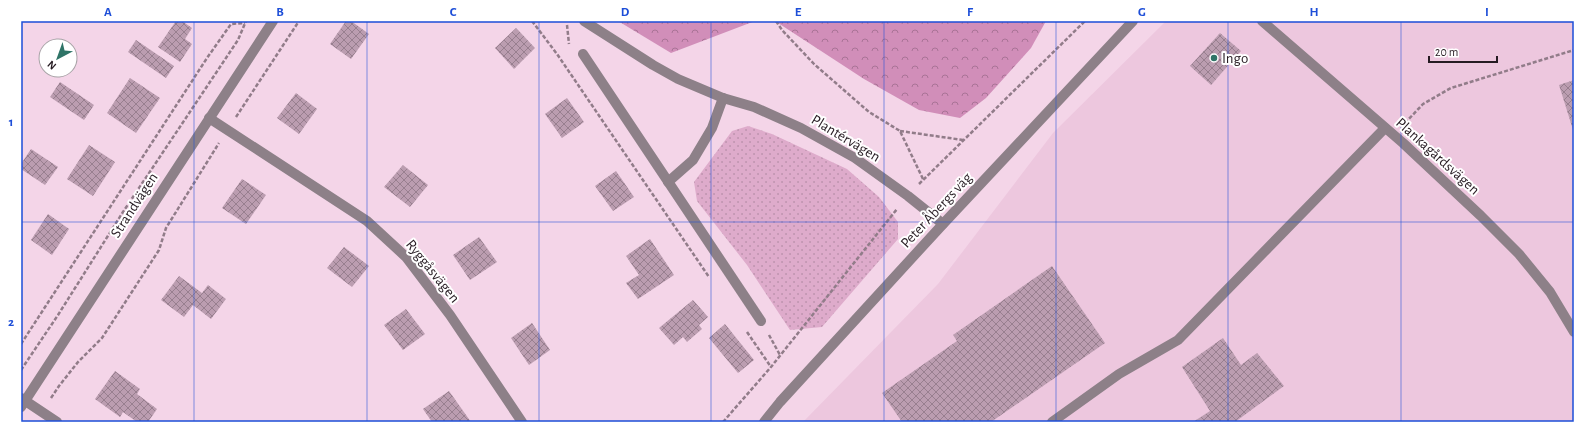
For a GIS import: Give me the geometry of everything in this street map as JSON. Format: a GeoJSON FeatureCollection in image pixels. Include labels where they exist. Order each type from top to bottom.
{"type":"FeatureCollection","features":[{"type":"Feature","properties":{"kind":"street","name":"Strandvägen"},"geometry":{"type":"LineString","coordinates":[[22,402],[273,21]]}},
{"type":"Feature","properties":{"kind":"street","name":"Plantérvägen"},"geometry":{"type":"LineString","coordinates":[[584,21],[653,65],[678,78],[723,98],[754,107],[801,128],[855,158],[908,196],[943,224]]}},
{"type":"Feature","properties":{"kind":"street","name":"Peter Åbergs väg"},"geometry":{"type":"LineString","coordinates":[[764,422],[780,402],[943,224],[1133,21]]}},
{"type":"Feature","properties":{"kind":"street","name":"Plankagårdsvägen"},"geometry":{"type":"LineString","coordinates":[[1262,21],[1393,135],[1482,216],[1519,254],[1550,292],[1574,332]]}},
{"type":"Feature","properties":{"kind":"street"},"geometry":{"type":"LineString","coordinates":[[583,54],[761,320]]}},
{"type":"Feature","properties":{"kind":"street"},"geometry":{"type":"LineString","coordinates":[[668,182],[693,160],[712,128],[723,98]]}},
{"type":"Feature","properties":{"kind":"street","name":"Ryggåsvägen"},"geometry":{"type":"LineString","coordinates":[[209,118],[367,220],[406,257],[450,315],[522,422]]}},
{"type":"Feature","properties":{"kind":"street"},"geometry":{"type":"LineString","coordinates":[[1052,422],[1119,374],[1178,340],[1385,128]]}},
{"type":"Feature","properties":{"kind":"street"},"geometry":{"type":"LineString","coordinates":[[22,402],[42,412],[56,422]]}},
{"type":"Feature","properties":{"kind":"path"},"geometry":{"type":"LineString","coordinates":[[42,412],[59,386],[78,362],[102,338],[159,250],[166,228],[299,21]]}},
{"type":"Feature","properties":{"kind":"path"},"geometry":{"type":"LineString","coordinates":[[532,21],[562,60],[710,277]]}},
{"type":"Feature","properties":{"kind":"path"},"geometry":{"type":"LineString","coordinates":[[776,21],[782,30],[814,64],[868,112],[900,131],[963,140]]}},
{"type":"Feature","properties":{"kind":"path"},"geometry":{"type":"LineString","coordinates":[[723,422],[771,367],[923,179],[1085,21]]}},
{"type":"Feature","properties":{"kind":"path"},"geometry":{"type":"LineString","coordinates":[[21,344],[206,58],[231,24],[246,22]]}},
{"type":"Feature","properties":{"kind":"path"},"geometry":{"type":"LineString","coordinates":[[21,370],[58,315],[123,212],[238,40],[246,22]]}},
{"type":"Feature","properties":{"kind":"path"},"geometry":{"type":"LineString","coordinates":[[1393,135],[1423,104],[1451,88],[1574,50]]}},
{"type":"Feature","properties":{"kind":"path"},"geometry":{"type":"LineString","coordinates":[[900,131],[923,179]]}},
{"type":"Feature","properties":{"kind":"path"},"geometry":{"type":"LineString","coordinates":[[761,320],[780,355]]}},
{"type":"Feature","properties":{"kind":"path"},"geometry":{"type":"LineString","coordinates":[[745,329],[771,367]]}},
{"type":"Feature","properties":{"kind":"shaded area"},"geometry":{"type":"Polygon","coordinates":[[[1166,21],[1574,21],[1574,422],[803,422],[938,284],[1053,133],[1166,21]]]}},
{"type":"Feature","properties":{"kind":"shaded area"},"geometry":{"type":"Polygon","coordinates":[[[748,126],[772,134],[847,169],[879,197],[898,222],[898,239],[822,327],[790,330],[747,265],[697,201],[694,182],[732,131],[748,126]]]}},
{"type":"Feature","properties":{"kind":"green space"},"geometry":{"type":"Polygon","coordinates":[[[618,21],[755,21],[671,53],[618,21]]]}},
{"type":"Feature","properties":{"kind":"green space"},"geometry":{"type":"Polygon","coordinates":[[[775,21],[1046,21],[1031,48],[986,98],[960,118],[919,110],[864,79],[775,21]]]}},
{"type":"Feature","properties":{"kind":"building"},"geometry":{"type":"Polygon","coordinates":[[[176,21],[182,21],[192,28],[185,39],[192,44],[180,62],[158,47],[176,21]]]}},
{"type":"Feature","properties":{"kind":"building"},"geometry":{"type":"Polygon","coordinates":[[[346,21],[351,21],[369,34],[351,59],[330,44],[346,21]]]}},
{"type":"Feature","properties":{"kind":"building"},"geometry":{"type":"Polygon","coordinates":[[[516,28],[535,48],[514,69],[495,48],[516,28]]]}},
{"type":"Feature","properties":{"kind":"building"},"geometry":{"type":"Polygon","coordinates":[[[1220,33],[1241,51],[1211,85],[1190,66],[1220,33]]]}},
{"type":"Feature","properties":{"kind":"building"},"geometry":{"type":"Polygon","coordinates":[[[136,40],[174,66],[166,78],[128,52],[136,40]]]}},
{"type":"Feature","properties":{"kind":"building"},"geometry":{"type":"Polygon","coordinates":[[[130,78],[160,98],[136,133],[107,113],[130,78]]]}},
{"type":"Feature","properties":{"kind":"building"},"geometry":{"type":"Polygon","coordinates":[[[1574,80],[1574,133],[1559,85],[1574,80]]]}},
{"type":"Feature","properties":{"kind":"building"},"geometry":{"type":"Polygon","coordinates":[[[60,82],[94,105],[84,120],[50,97],[60,82]]]}},
{"type":"Feature","properties":{"kind":"building"},"geometry":{"type":"Polygon","coordinates":[[[296,93],[317,109],[299,134],[277,118],[296,93]]]}},
{"type":"Feature","properties":{"kind":"building"},"geometry":{"type":"Polygon","coordinates":[[[567,98],[584,122],[562,138],[545,114],[567,98]]]}},
{"type":"Feature","properties":{"kind":"building"},"geometry":{"type":"Polygon","coordinates":[[[89,145],[115,162],[93,196],[67,179],[89,145]]]}},
{"type":"Feature","properties":{"kind":"building"},"geometry":{"type":"Polygon","coordinates":[[[31,149],[58,167],[45,185],[21,169],[21,164],[31,149]]]}},
{"type":"Feature","properties":{"kind":"building"},"geometry":{"type":"Polygon","coordinates":[[[403,165],[428,185],[410,207],[384,187],[403,165]]]}},
{"type":"Feature","properties":{"kind":"building"},"geometry":{"type":"Polygon","coordinates":[[[616,171],[634,197],[613,211],[595,186],[616,171]]]}},
{"type":"Feature","properties":{"kind":"building"},"geometry":{"type":"Polygon","coordinates":[[[242,179],[266,195],[246,224],[222,208],[242,179]]]}},
{"type":"Feature","properties":{"kind":"building"},"geometry":{"type":"Polygon","coordinates":[[[48,214],[69,229],[52,255],[31,240],[48,214]]]}},
{"type":"Feature","properties":{"kind":"building"},"geometry":{"type":"Polygon","coordinates":[[[479,237],[497,262],[470,280],[453,255],[479,237]]]}},
{"type":"Feature","properties":{"kind":"building"},"geometry":{"type":"Polygon","coordinates":[[[650,239],[674,275],[638,299],[626,283],[639,275],[626,256],[650,239]]]}},
{"type":"Feature","properties":{"kind":"building"},"geometry":{"type":"Polygon","coordinates":[[[344,247],[369,266],[352,287],[327,268],[344,247]]]}},
{"type":"Feature","properties":{"kind":"building"},"geometry":{"type":"Polygon","coordinates":[[[1052,266],[1105,343],[991,422],[902,422],[882,393],[957,341],[953,335],[1052,266]]]}},
{"type":"Feature","properties":{"kind":"building"},"geometry":{"type":"Polygon","coordinates":[[[179,276],[202,293],[208,285],[226,299],[211,319],[193,305],[184,317],[161,300],[179,276]]]}},
{"type":"Feature","properties":{"kind":"building"},"geometry":{"type":"Polygon","coordinates":[[[693,300],[708,317],[699,325],[702,329],[687,342],[683,337],[674,345],[659,328],[693,300]]]}},
{"type":"Feature","properties":{"kind":"building"},"geometry":{"type":"Polygon","coordinates":[[[406,309],[425,334],[403,350],[384,325],[406,309]]]}},
{"type":"Feature","properties":{"kind":"building"},"geometry":{"type":"Polygon","coordinates":[[[532,323],[550,350],[529,365],[511,338],[532,323]]]}},
{"type":"Feature","properties":{"kind":"building"},"geometry":{"type":"Polygon","coordinates":[[[725,324],[754,360],[738,373],[709,338],[725,324]]]}},
{"type":"Feature","properties":{"kind":"building"},"geometry":{"type":"Polygon","coordinates":[[[1223,338],[1241,365],[1257,353],[1284,386],[1235,422],[1193,422],[1210,411],[1182,367],[1223,338]]]}},
{"type":"Feature","properties":{"kind":"building"},"geometry":{"type":"Polygon","coordinates":[[[115,371],[140,389],[137,394],[157,409],[148,422],[137,422],[123,412],[120,417],[95,399],[115,371]]]}},
{"type":"Feature","properties":{"kind":"building"},"geometry":{"type":"Polygon","coordinates":[[[449,391],[471,422],[432,422],[423,409],[449,391]]]}},
{"type":"Feature","properties":{"kind":"place","name":"Ingo"},"geometry":{"type":"Point","coordinates":[1214,58]}}]}
